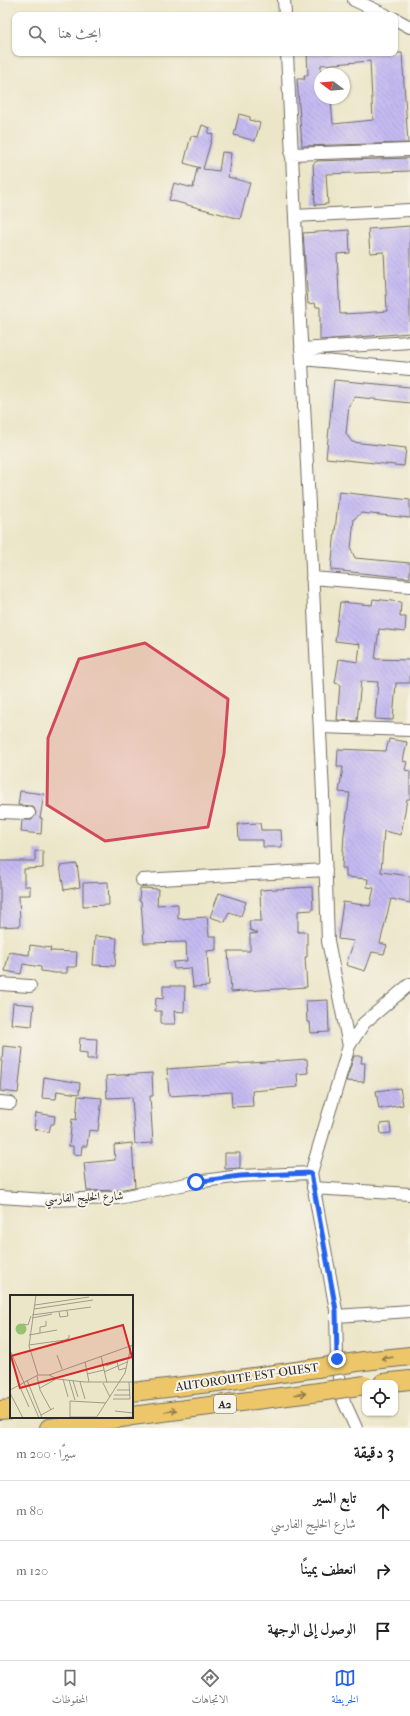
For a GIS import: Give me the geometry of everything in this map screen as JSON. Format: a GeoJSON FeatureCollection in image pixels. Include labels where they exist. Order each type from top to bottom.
{"type":"FeatureCollection","features":[{"type":"Feature","properties":{"kind":"highway","name":"AUTOROUTE EST-OUEST"},"geometry":{"type":"LineString","coordinates":[[133,1392],[410,1356]]}},
{"type":"Feature","properties":{"kind":"highway"},"geometry":{"type":"LineString","coordinates":[[398,1381],[410,1380]]}},
{"type":"Feature","properties":{"kind":"highway","name":"AUTOROUTE EST-OUEST"},"geometry":{"type":"LineString","coordinates":[[133,1416],[362,1385]]}},
{"type":"Feature","properties":{"kind":"highway"},"geometry":{"type":"LineString","coordinates":[[0,1410],[10,1409]]}},
{"type":"Feature","properties":{"kind":"highway"},"geometry":{"type":"LineString","coordinates":[[49,1428],[121,1418]]}},
{"type":"Feature","properties":{"kind":"street"},"geometry":{"type":"LineString","coordinates":[[284,0],[285,12]]}},
{"type":"Feature","properties":{"kind":"street"},"geometry":{"type":"LineString","coordinates":[[354,0],[380,12]]}},
{"type":"Feature","properties":{"kind":"street"},"geometry":{"type":"LineString","coordinates":[[286,56],[320,726],[328,941],[349,1046]]}},
{"type":"Feature","properties":{"kind":"street"},"geometry":{"type":"LineString","coordinates":[[291,154],[410,150]]}},
{"type":"Feature","properties":{"kind":"street"},"geometry":{"type":"LineString","coordinates":[[294,216],[410,210]]}},
{"type":"Feature","properties":{"kind":"street"},"geometry":{"type":"LineString","coordinates":[[301,354],[410,342]]}},
{"type":"Feature","properties":{"kind":"street"},"geometry":{"type":"LineString","coordinates":[[301,354],[410,369]]}},
{"type":"Feature","properties":{"kind":"street"},"geometry":{"type":"LineString","coordinates":[[312,578],[410,586]]}},
{"type":"Feature","properties":{"kind":"street"},"geometry":{"type":"LineString","coordinates":[[320,726],[410,730]]}},
{"type":"Feature","properties":{"kind":"street"},"geometry":{"type":"LineString","coordinates":[[0,812],[30,813]]}},
{"type":"Feature","properties":{"kind":"street"},"geometry":{"type":"LineString","coordinates":[[142,880],[326,870]]}},
{"type":"Feature","properties":{"kind":"street"},"geometry":{"type":"LineString","coordinates":[[0,984],[30,986]]}},
{"type":"Feature","properties":{"kind":"street"},"geometry":{"type":"LineString","coordinates":[[356,1428],[341,1395],[337,1359],[336,1316],[311,1173],[349,1046],[364,1023],[410,984]]}},
{"type":"Feature","properties":{"kind":"street","name":"شارع الخليج الفارسي"},"geometry":{"type":"LineString","coordinates":[[0,1197],[46,1200],[118,1198],[196,1182],[240,1176],[311,1173]]}},
{"type":"Feature","properties":{"kind":"street"},"geometry":{"type":"LineString","coordinates":[[313,1188],[410,1194]]}},
{"type":"Feature","properties":{"kind":"street"},"geometry":{"type":"LineString","coordinates":[[336,1316],[410,1311]]}},
{"type":"Feature","properties":{"kind":"highlighted area"},"geometry":{"type":"Polygon","coordinates":[[[145,643],[228,699],[224,754],[208,827],[105,841],[47,805],[48,738],[79,659],[145,643]]]}},
{"type":"Feature","properties":{"kind":"building"},"geometry":{"type":"Polygon","coordinates":[[[398,53],[402,53],[408,143],[302,146],[297,79],[305,79],[304,75],[308,75],[307,56],[398,56],[398,53]]]}},
{"type":"Feature","properties":{"kind":"building"},"geometry":{"type":"Polygon","coordinates":[[[239,114],[250,117],[250,120],[260,123],[255,141],[234,135],[239,114]]]}},
{"type":"Feature","properties":{"kind":"building"},"geometry":{"type":"Polygon","coordinates":[[[202,125],[210,128],[208,133],[213,134],[203,169],[219,171],[222,152],[231,153],[228,177],[250,183],[240,219],[169,200],[174,183],[193,188],[197,168],[200,168],[184,163],[191,136],[198,137],[202,125]]]}},
{"type":"Feature","properties":{"kind":"building"},"geometry":{"type":"Polygon","coordinates":[[[410,158],[410,171],[326,174],[328,204],[315,205],[313,164],[317,161],[410,158]]]}},
{"type":"Feature","properties":{"kind":"building"},"geometry":{"type":"Polygon","coordinates":[[[410,226],[410,333],[320,340],[320,307],[316,307],[315,303],[308,304],[303,233],[349,230],[350,253],[337,254],[340,314],[362,313],[387,311],[384,252],[370,253],[368,229],[410,226]]]}},
{"type":"Feature","properties":{"kind":"building"},"geometry":{"type":"Polygon","coordinates":[[[334,380],[410,387],[410,403],[355,397],[349,405],[346,434],[352,442],[406,448],[404,466],[326,458],[334,380]]]}},
{"type":"Feature","properties":{"kind":"building"},"geometry":{"type":"Polygon","coordinates":[[[339,492],[410,500],[410,518],[361,513],[354,519],[351,549],[355,558],[410,563],[410,578],[331,570],[339,492]]]}},
{"type":"Feature","properties":{"kind":"building"},"geometry":{"type":"Polygon","coordinates":[[[373,599],[401,602],[400,617],[406,617],[405,632],[379,629],[375,659],[410,660],[410,683],[396,683],[393,720],[375,719],[378,682],[361,681],[357,721],[337,720],[340,684],[335,683],[339,659],[358,662],[360,644],[335,641],[340,602],[372,605],[373,599]]]}},
{"type":"Feature","properties":{"kind":"building"},"geometry":{"type":"Polygon","coordinates":[[[389,739],[407,742],[403,761],[407,762],[405,770],[410,771],[410,799],[407,799],[401,835],[384,831],[381,872],[410,876],[410,903],[391,899],[380,943],[387,945],[384,954],[372,952],[365,971],[346,965],[354,941],[338,939],[343,902],[370,906],[374,888],[367,887],[368,879],[346,877],[346,868],[342,868],[344,834],[350,793],[339,792],[343,767],[337,767],[338,749],[386,751],[389,739]]]}},
{"type":"Feature","properties":{"kind":"building"},"geometry":{"type":"Polygon","coordinates":[[[20,791],[44,794],[40,818],[42,818],[41,834],[21,832],[22,820],[32,820],[36,813],[33,806],[18,805],[20,791]]]}},
{"type":"Feature","properties":{"kind":"building"},"geometry":{"type":"Polygon","coordinates":[[[260,823],[261,830],[281,830],[282,847],[263,847],[263,840],[239,840],[238,824],[260,823]]]}},
{"type":"Feature","properties":{"kind":"building"},"geometry":{"type":"Polygon","coordinates":[[[35,851],[43,851],[43,868],[24,869],[24,886],[30,886],[30,895],[19,895],[20,926],[0,927],[0,861],[35,861],[35,851]]]}},
{"type":"Feature","properties":{"kind":"building"},"geometry":{"type":"Polygon","coordinates":[[[77,864],[80,887],[64,890],[60,866],[77,864]]]}},
{"type":"Feature","properties":{"kind":"building"},"geometry":{"type":"Polygon","coordinates":[[[108,882],[109,905],[83,906],[83,883],[108,882]]]}},
{"type":"Feature","properties":{"kind":"building"},"geometry":{"type":"Polygon","coordinates":[[[312,887],[313,910],[298,911],[298,932],[307,932],[307,957],[305,957],[307,987],[231,992],[228,951],[250,951],[250,934],[258,933],[250,930],[249,921],[261,921],[260,890],[312,887]]]}},
{"type":"Feature","properties":{"kind":"building"},"geometry":{"type":"Polygon","coordinates":[[[140,888],[158,889],[157,905],[178,904],[178,919],[207,917],[209,936],[216,936],[216,950],[207,951],[209,986],[193,987],[191,968],[174,969],[173,962],[187,961],[186,942],[144,943],[141,901],[139,901],[140,888]]]}},
{"type":"Feature","properties":{"kind":"building"},"geometry":{"type":"Polygon","coordinates":[[[219,893],[246,902],[241,916],[229,912],[225,922],[210,917],[219,893]]]}},
{"type":"Feature","properties":{"kind":"building"},"geometry":{"type":"Polygon","coordinates":[[[95,936],[117,938],[115,966],[93,965],[95,936]]]}},
{"type":"Feature","properties":{"kind":"building"},"geometry":{"type":"Polygon","coordinates":[[[30,945],[51,948],[50,951],[77,952],[76,967],[67,967],[67,973],[55,973],[41,971],[41,967],[23,964],[21,974],[5,971],[9,952],[29,955],[30,945]]]}},
{"type":"Feature","properties":{"kind":"building"},"geometry":{"type":"Polygon","coordinates":[[[163,986],[185,986],[184,1012],[174,1011],[175,1024],[161,1024],[161,1011],[155,1011],[156,998],[163,999],[163,986]]]}},
{"type":"Feature","properties":{"kind":"building"},"geometry":{"type":"Polygon","coordinates":[[[328,1000],[329,1032],[311,1033],[310,1022],[307,1022],[306,1001],[328,1000]]]}},
{"type":"Feature","properties":{"kind":"building"},"geometry":{"type":"Polygon","coordinates":[[[13,1003],[34,1005],[32,1026],[11,1024],[13,1003]]]}},
{"type":"Feature","properties":{"kind":"building"},"geometry":{"type":"Polygon","coordinates":[[[80,1038],[97,1039],[96,1059],[87,1059],[87,1053],[79,1052],[80,1038]]]}},
{"type":"Feature","properties":{"kind":"building"},"geometry":{"type":"Polygon","coordinates":[[[3,1046],[23,1048],[18,1093],[0,1091],[3,1046]]]}},
{"type":"Feature","properties":{"kind":"building"},"geometry":{"type":"Polygon","coordinates":[[[354,1056],[362,1056],[361,1063],[365,1063],[364,1082],[346,1081],[354,1056]]]}},
{"type":"Feature","properties":{"kind":"building"},"geometry":{"type":"Polygon","coordinates":[[[307,1059],[308,1073],[297,1074],[298,1087],[252,1091],[253,1106],[232,1107],[231,1092],[169,1096],[167,1069],[307,1059]]]}},
{"type":"Feature","properties":{"kind":"building"},"geometry":{"type":"Polygon","coordinates":[[[152,1073],[153,1096],[150,1096],[153,1143],[135,1144],[132,1097],[107,1098],[106,1076],[152,1073]]]}},
{"type":"Feature","properties":{"kind":"building"},"geometry":{"type":"Polygon","coordinates":[[[44,1077],[80,1083],[79,1094],[57,1091],[56,1099],[42,1098],[44,1077]]]}},
{"type":"Feature","properties":{"kind":"building"},"geometry":{"type":"Polygon","coordinates":[[[400,1088],[403,1105],[379,1109],[376,1091],[400,1088]]]}},
{"type":"Feature","properties":{"kind":"building"},"geometry":{"type":"Polygon","coordinates":[[[78,1096],[102,1098],[98,1131],[89,1130],[87,1146],[82,1146],[81,1155],[73,1154],[73,1146],[69,1146],[72,1119],[76,1120],[78,1096]]]}},
{"type":"Feature","properties":{"kind":"building"},"geometry":{"type":"Polygon","coordinates":[[[36,1113],[55,1116],[54,1124],[51,1124],[49,1132],[34,1129],[36,1113]]]}},
{"type":"Feature","properties":{"kind":"building"},"geometry":{"type":"Polygon","coordinates":[[[390,1123],[391,1133],[381,1134],[380,1124],[390,1123]]]}},
{"type":"Feature","properties":{"kind":"building"},"geometry":{"type":"Polygon","coordinates":[[[132,1143],[135,1187],[118,1190],[87,1191],[84,1163],[115,1160],[114,1145],[132,1143]]]}},
{"type":"Feature","properties":{"kind":"building"},"geometry":{"type":"Polygon","coordinates":[[[225,1153],[240,1153],[240,1168],[225,1169],[225,1153]]]}},
{"type":"Feature","properties":{"kind":"route"},"geometry":{"type":"LineString","coordinates":[[196,1182],[240,1176],[311,1173],[336,1310],[337,1359]]}}]}
